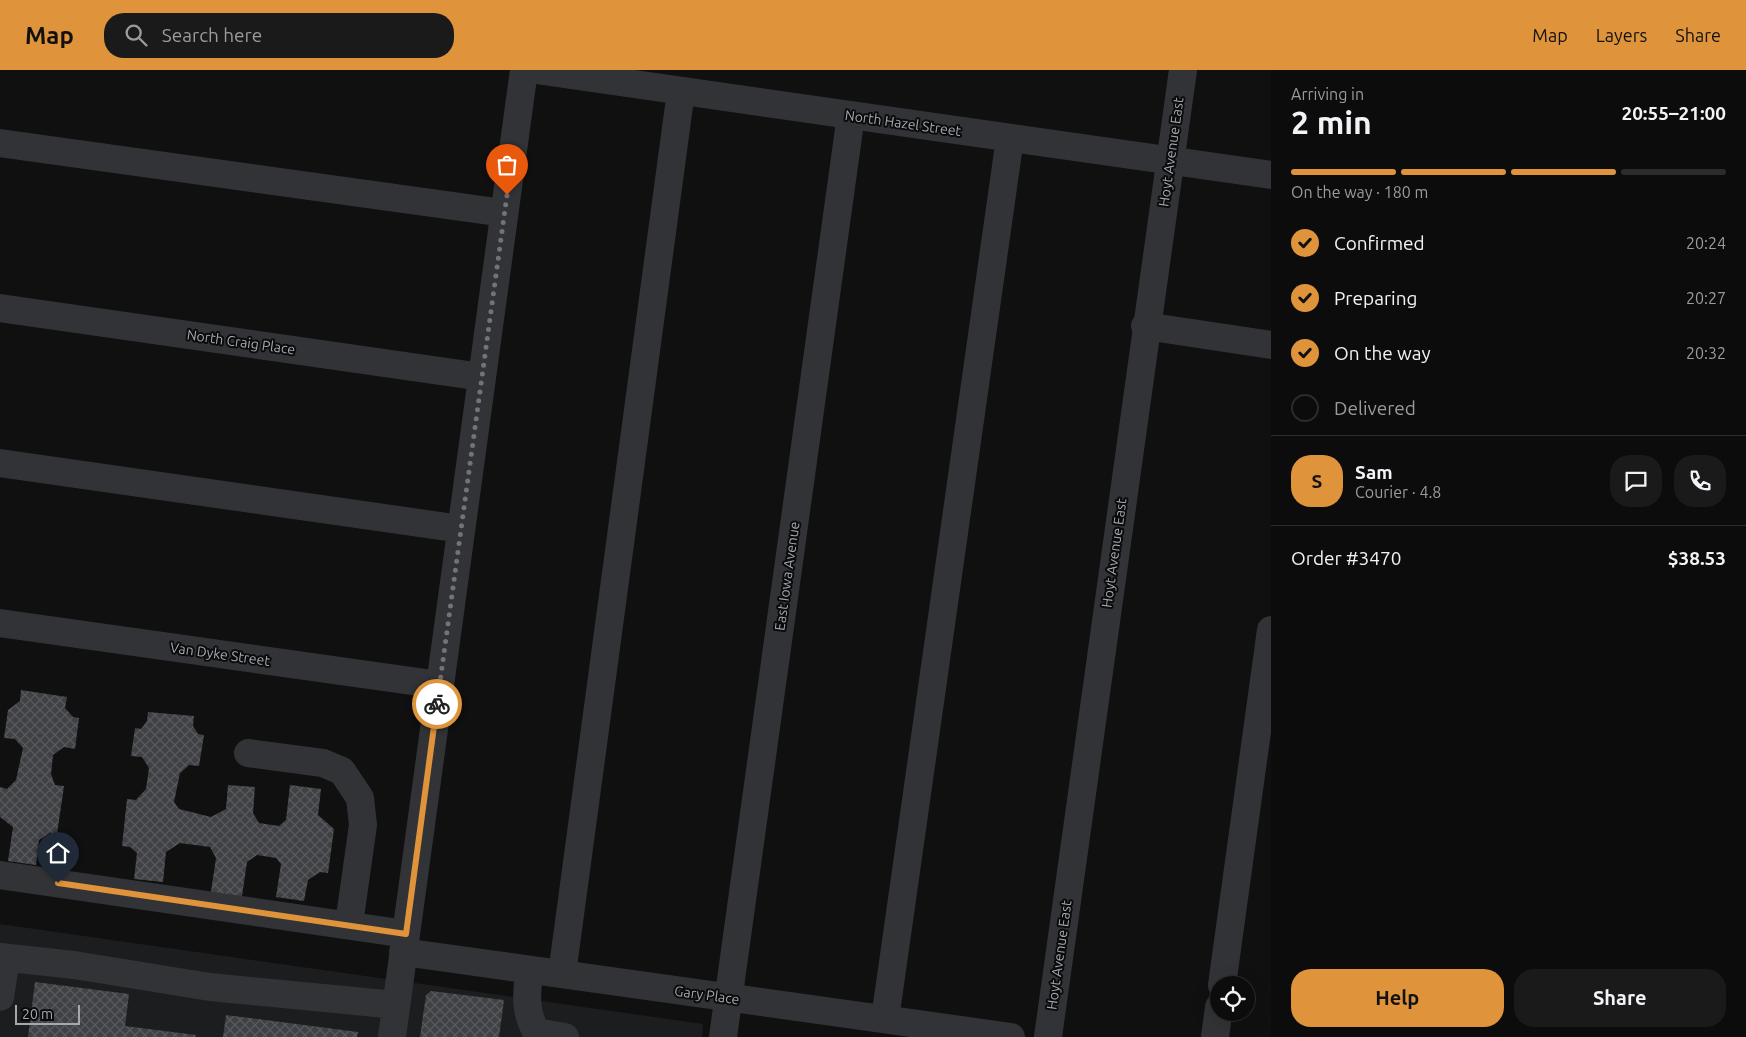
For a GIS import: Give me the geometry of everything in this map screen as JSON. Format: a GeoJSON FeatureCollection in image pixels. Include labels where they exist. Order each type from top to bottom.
{"type":"FeatureCollection","features":[{"type":"Feature","properties":{"kind":"street"},"geometry":{"type":"LineString","coordinates":[[392,1037],[524,70]]}},
{"type":"Feature","properties":{"kind":"street","name":"North Hazel Street"},"geometry":{"type":"LineString","coordinates":[[536,70],[1271,175]]}},
{"type":"Feature","properties":{"kind":"street","name":"Hoyt Avenue East"},"geometry":{"type":"LineString","coordinates":[[1048,1037],[1145,326],[1183,70]]}},
{"type":"Feature","properties":{"kind":"street"},"geometry":{"type":"LineString","coordinates":[[562,974],[681,91]]}},
{"type":"Feature","properties":{"kind":"street","name":"East Iowa Avenue"},"geometry":{"type":"LineString","coordinates":[[723,1037],[851,115]]}},
{"type":"Feature","properties":{"kind":"street"},"geometry":{"type":"LineString","coordinates":[[885,1019],[1010,138]]}},
{"type":"Feature","properties":{"kind":"street"},"geometry":{"type":"LineString","coordinates":[[0,143],[504,213]]}},
{"type":"Feature","properties":{"kind":"street","name":"North Craig Place"},"geometry":{"type":"LineString","coordinates":[[0,308],[482,376]]}},
{"type":"Feature","properties":{"kind":"street"},"geometry":{"type":"LineString","coordinates":[[1145,326],[1271,345]]}},
{"type":"Feature","properties":{"kind":"street"},"geometry":{"type":"LineString","coordinates":[[0,463],[461,529]]}},
{"type":"Feature","properties":{"kind":"street","name":"Van Dyke Street"},"geometry":{"type":"LineString","coordinates":[[0,623],[440,685]]}},
{"type":"Feature","properties":{"kind":"street"},"geometry":{"type":"LineString","coordinates":[[1223,976],[1271,630]]}},
{"type":"Feature","properties":{"kind":"street"},"geometry":{"type":"LineString","coordinates":[[248,753],[323,763],[342,770],[360,798],[363,826],[349,924]]}},
{"type":"Feature","properties":{"kind":"street","name":"Gary Place"},"geometry":{"type":"LineString","coordinates":[[0,875],[349,924],[405,943],[529,970],[1011,1037]]}},
{"type":"Feature","properties":{"kind":"street"},"geometry":{"type":"LineString","coordinates":[[0,997],[3,958],[74,965],[210,987],[396,1004]]}},
{"type":"Feature","properties":{"kind":"street"},"geometry":{"type":"LineString","coordinates":[[529,970],[526,1003],[528,1017],[536,1032],[565,1037]]}},
{"type":"Feature","properties":{"kind":"street"},"geometry":{"type":"LineString","coordinates":[[1215,1037],[1217,1021]]}},
{"type":"Feature","properties":{"kind":"shaded area"},"geometry":{"type":"Polygon","coordinates":[[[0,924],[703,1024],[702,1037],[0,1037],[0,924]]]}},
{"type":"Feature","properties":{"kind":"building"},"geometry":{"type":"Polygon","coordinates":[[[21,690],[67,697],[65,708],[73,717],[79,718],[75,749],[64,747],[53,755],[51,774],[55,785],[64,786],[57,834],[50,833],[39,840],[36,865],[8,861],[13,827],[0,817],[0,787],[7,789],[16,780],[23,748],[15,739],[4,738],[8,710],[20,701],[21,690]]]}},
{"type":"Feature","properties":{"kind":"building"},"geometry":{"type":"Polygon","coordinates":[[[148,712],[194,716],[193,726],[198,734],[204,735],[199,766],[189,765],[180,773],[174,802],[179,809],[211,817],[226,809],[228,785],[255,787],[253,813],[259,823],[279,826],[286,820],[290,785],[321,789],[318,815],[334,829],[328,873],[320,872],[308,880],[304,901],[276,897],[281,864],[276,858],[257,855],[247,862],[241,903],[210,898],[216,858],[210,847],[180,843],[166,852],[163,882],[134,879],[137,853],[130,847],[122,846],[127,799],[136,800],[146,789],[149,768],[142,757],[131,756],[135,728],[141,729],[147,721],[148,712]]]}},
{"type":"Feature","properties":{"kind":"building"},"geometry":{"type":"Polygon","coordinates":[[[35,982],[129,994],[125,1026],[196,1035],[195,1037],[28,1037],[35,982]]]}},
{"type":"Feature","properties":{"kind":"building"},"geometry":{"type":"Polygon","coordinates":[[[431,991],[504,1000],[499,1037],[420,1037],[426,995],[431,991]]]}},
{"type":"Feature","properties":{"kind":"building"},"geometry":{"type":"Polygon","coordinates":[[[226,1015],[358,1032],[357,1037],[223,1037],[226,1015]]]}},
{"type":"Feature","properties":{"kind":"way so far"},"geometry":{"type":"LineString","coordinates":[[437,704],[507,195]]}},
{"type":"Feature","properties":{"kind":"route"},"geometry":{"type":"LineString","coordinates":[[58,883],[406,934],[437,704]]}}]}
